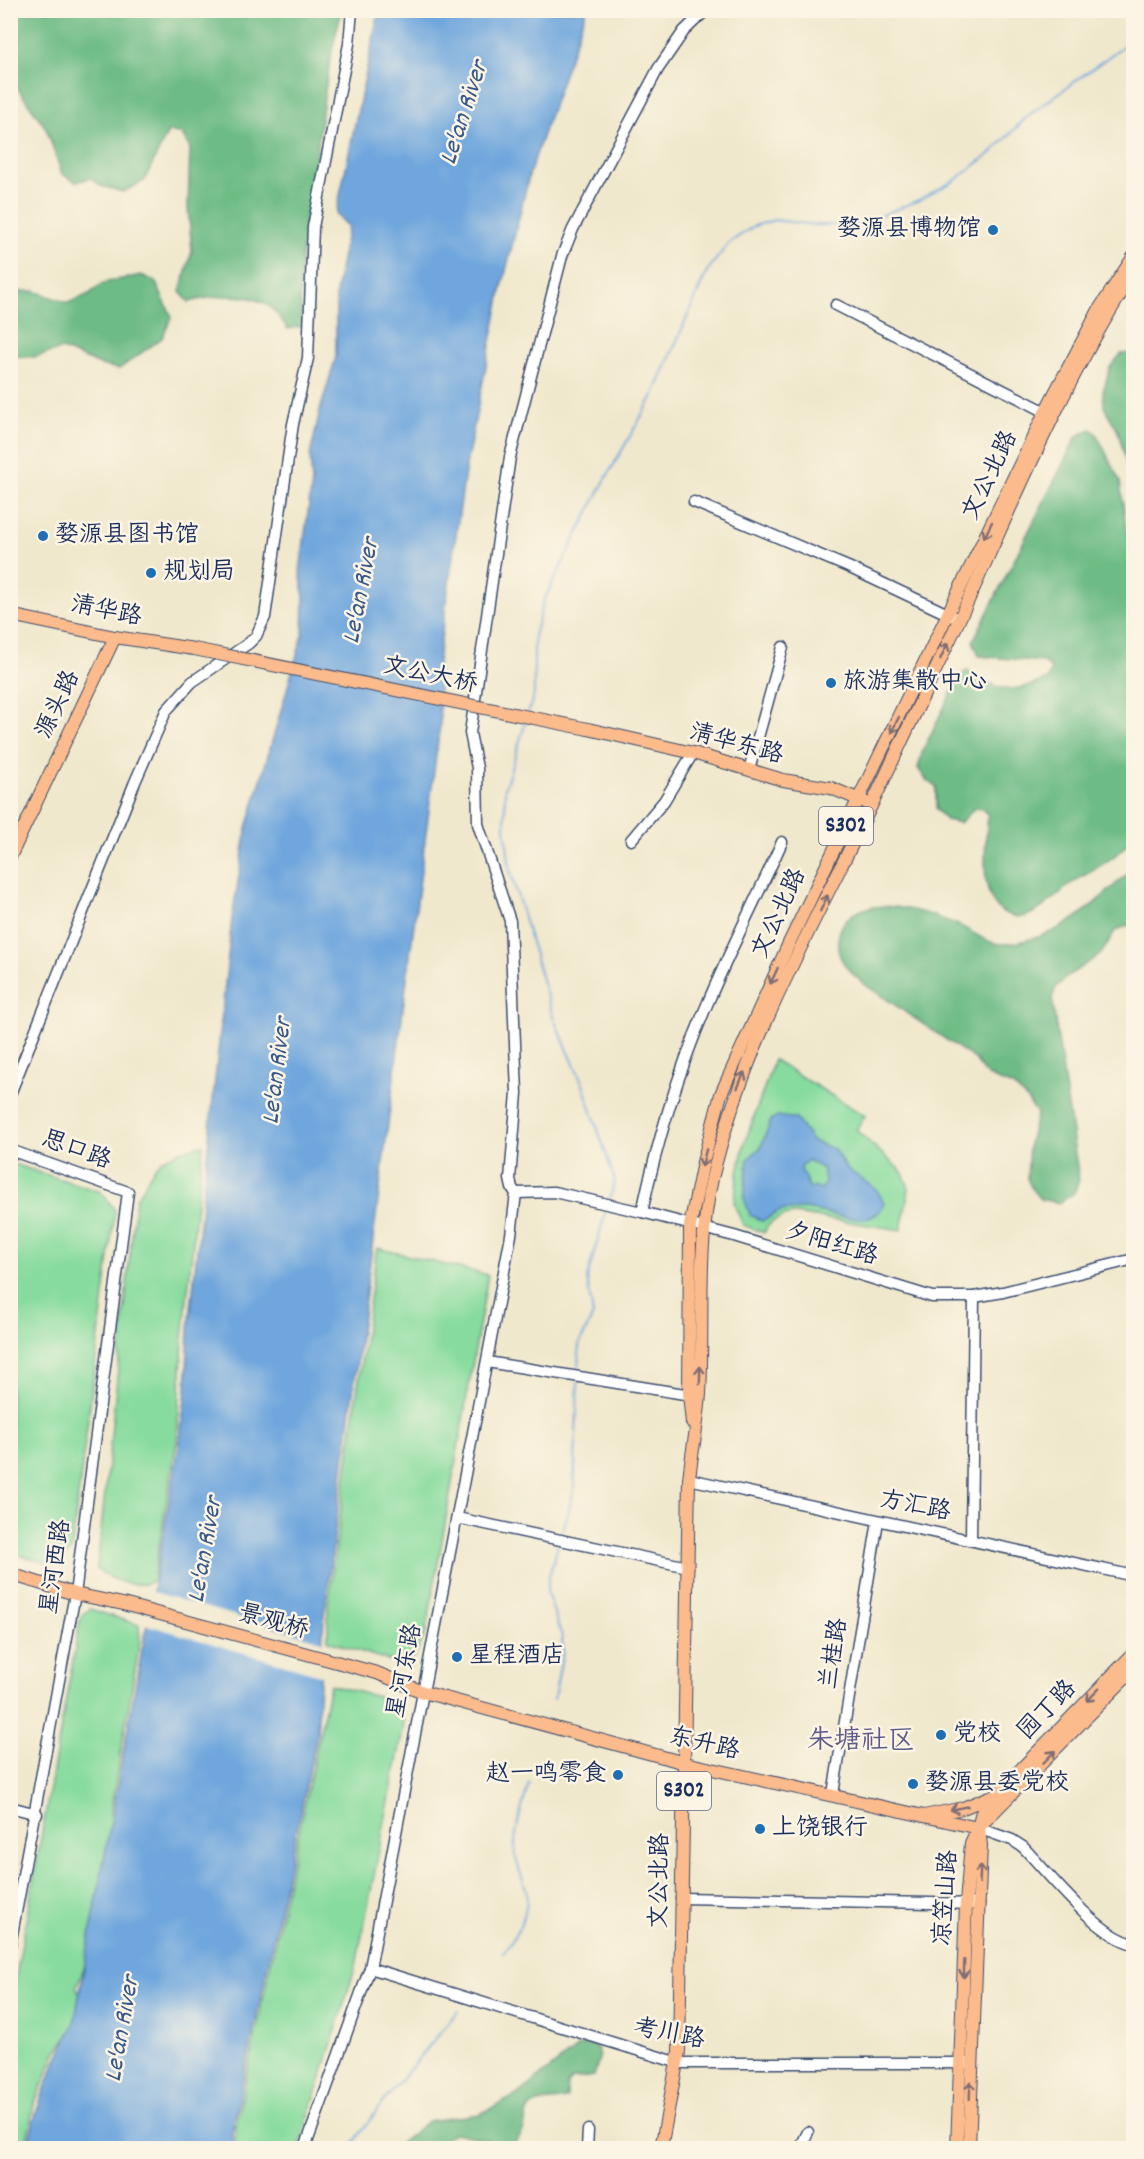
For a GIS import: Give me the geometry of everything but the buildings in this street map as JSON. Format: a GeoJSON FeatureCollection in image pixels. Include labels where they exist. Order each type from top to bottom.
{"type":"FeatureCollection","features":[{"type":"Feature","properties":{"kind":"main road","name":"文公北路"},"geometry":{"type":"LineString","coordinates":[[694,1396],[704,1230],[711,1183],[725,1124],[740,1082],[872,805],[953,617],[1049,413],[1100,308],[1134,256]]}},
{"type":"Feature","properties":{"kind":"main road","name":"文公北路"},"geometry":{"type":"LineString","coordinates":[[1049,413],[1111,307],[1134,273]]}},
{"type":"Feature","properties":{"kind":"main road","name":"清华路"},"geometry":{"type":"LineString","coordinates":[[10,615],[115,637],[194,649]]}},
{"type":"Feature","properties":{"kind":"main road","name":"文公北路"},"geometry":{"type":"LineString","coordinates":[[661,2148],[679,2063],[689,1479],[694,1433],[690,1226],[703,1162],[721,1094],[790,941],[858,800],[953,617]]}},
{"type":"Feature","properties":{"kind":"main road","name":"源头路"},"geometry":{"type":"LineString","coordinates":[[10,857],[115,637]]}},
{"type":"Feature","properties":{"kind":"main road","name":"文公大桥"},"geometry":{"type":"LineString","coordinates":[[194,649],[588,729]]}},
{"type":"Feature","properties":{"kind":"main road","name":"清华东路"},"geometry":{"type":"LineString","coordinates":[[588,729],[693,753],[783,780],[831,788],[872,805]]}},
{"type":"Feature","properties":{"kind":"main road","name":"景观桥"},"geometry":{"type":"LineString","coordinates":[[10,1574],[75,1594],[123,1604],[377,1673],[423,1692]]}},
{"type":"Feature","properties":{"kind":"main road","name":"园丁路"},"geometry":{"type":"LineString","coordinates":[[978,1828],[985,1806],[1134,1653]]}},
{"type":"Feature","properties":{"kind":"main road"},"geometry":{"type":"LineString","coordinates":[[978,1828],[1134,1669]]}},
{"type":"Feature","properties":{"kind":"main road","name":"东升路"},"geometry":{"type":"LineString","coordinates":[[423,1692],[685,1763],[833,1794],[920,1817],[978,1828]]}},
{"type":"Feature","properties":{"kind":"main road"},"geometry":{"type":"LineString","coordinates":[[920,1817],[963,1808],[997,1794]]}},
{"type":"Feature","properties":{"kind":"main road","name":"凉笠山路"},"geometry":{"type":"LineString","coordinates":[[957,2148],[965,2063],[972,1904],[971,1843],[978,1828]]}},
{"type":"Feature","properties":{"kind":"main road","name":"凉笠山路"},"geometry":{"type":"LineString","coordinates":[[965,2063],[969,2148]]}},
{"type":"Feature","properties":{"kind":"street"},"geometry":{"type":"LineString","coordinates":[[10,1094],[135,782],[166,711],[192,682],[249,643],[256,636],[265,617],[293,424],[308,357],[313,227],[349,44],[352,10]]}},
{"type":"Feature","properties":{"kind":"street","name":"星河东路"},"geometry":{"type":"LineString","coordinates":[[305,2148],[370,1968],[511,1235],[516,1193],[510,1179],[517,1093],[510,921],[478,824],[477,768],[470,733],[483,628],[510,458],[562,256],[573,229],[658,69],[684,32],[706,10]]}},
{"type":"Feature","properties":{"kind":"street"},"geometry":{"type":"LineString","coordinates":[[836,305],[1049,413]]}},
{"type":"Feature","properties":{"kind":"street"},"geometry":{"type":"LineString","coordinates":[[694,502],[848,567],[953,617]]}},
{"type":"Feature","properties":{"kind":"street"},"geometry":{"type":"LineString","coordinates":[[749,770],[783,647]]}},
{"type":"Feature","properties":{"kind":"street"},"geometry":{"type":"LineString","coordinates":[[631,840],[664,801],[693,753]]}},
{"type":"Feature","properties":{"kind":"street"},"geometry":{"type":"LineString","coordinates":[[642,1212],[653,1164],[683,1066],[706,1006],[782,842]]}},
{"type":"Feature","properties":{"kind":"street","name":"思口路"},"geometry":{"type":"LineString","coordinates":[[10,1150],[128,1192]]}},
{"type":"Feature","properties":{"kind":"street","name":"星河西路"},"geometry":{"type":"LineString","coordinates":[[10,1945],[37,1814],[75,1594],[128,1192]]}},
{"type":"Feature","properties":{"kind":"street","name":"夕阳红路"},"geometry":{"type":"LineString","coordinates":[[516,1193],[554,1192],[642,1212],[734,1236],[932,1297],[974,1297],[1134,1259]]}},
{"type":"Feature","properties":{"kind":"street"},"geometry":{"type":"LineString","coordinates":[[971,1538],[974,1297]]}},
{"type":"Feature","properties":{"kind":"street"},"geometry":{"type":"LineString","coordinates":[[487,1362],[694,1396]]}},
{"type":"Feature","properties":{"kind":"street","name":"方汇路"},"geometry":{"type":"LineString","coordinates":[[689,1479],[878,1521],[971,1538],[1134,1576]]}},
{"type":"Feature","properties":{"kind":"street"},"geometry":{"type":"LineString","coordinates":[[457,1518],[688,1567]]}},
{"type":"Feature","properties":{"kind":"street","name":"兰桂路"},"geometry":{"type":"LineString","coordinates":[[833,1794],[878,1521]]}},
{"type":"Feature","properties":{"kind":"street"},"geometry":{"type":"LineString","coordinates":[[10,1807],[37,1814]]}},
{"type":"Feature","properties":{"kind":"street"},"geometry":{"type":"LineString","coordinates":[[978,1828],[1012,1840],[1023,1847],[1101,1927],[1116,1938],[1134,1944]]}},
{"type":"Feature","properties":{"kind":"street"},"geometry":{"type":"LineString","coordinates":[[681,1898],[972,1904]]}},
{"type":"Feature","properties":{"kind":"street","name":"考川路"},"geometry":{"type":"LineString","coordinates":[[370,1968],[679,2063],[965,2063]]}},
{"type":"Feature","properties":{"kind":"street"},"geometry":{"type":"LineString","coordinates":[[587,2148],[588,2130]]}},
{"type":"Feature","properties":{"kind":"street"},"geometry":{"type":"LineString","coordinates":[[800,2148],[808,2132]]}},
{"type":"Feature","properties":{"kind":"green space"},"geometry":{"type":"Polygon","coordinates":[[[10,11],[342,11],[329,68],[303,246],[300,286],[303,326],[288,329],[270,307],[252,299],[231,296],[189,302],[180,292],[192,251],[188,208],[190,148],[181,133],[168,132],[144,181],[123,192],[101,186],[91,178],[76,182],[62,174],[46,128],[11,79],[10,11]]]}},
{"type":"Feature","properties":{"kind":"green space"},"geometry":{"type":"Polygon","coordinates":[[[141,275],[155,281],[172,317],[162,338],[119,369],[100,365],[62,349],[35,357],[11,356],[11,292],[34,291],[68,303],[89,294],[103,283],[141,275]]]}},
{"type":"Feature","properties":{"kind":"green space"},"geometry":{"type":"Polygon","coordinates":[[[1134,353],[1133,489],[1118,431],[1104,407],[1103,392],[1110,367],[1121,354],[1134,353]]]}},
{"type":"Feature","properties":{"kind":"green space"},"geometry":{"type":"Polygon","coordinates":[[[1091,429],[1096,433],[1120,481],[1128,543],[1133,552],[1133,836],[1113,857],[1072,883],[1042,908],[1028,915],[1015,916],[1005,913],[996,906],[990,896],[985,869],[988,815],[982,809],[975,808],[960,823],[946,820],[936,809],[936,787],[927,781],[918,768],[923,750],[959,677],[967,670],[988,683],[1015,689],[1048,679],[1051,669],[1044,662],[979,656],[973,641],[1077,436],[1091,429]]]}},
{"type":"Feature","properties":{"kind":"green space"},"geometry":{"type":"Polygon","coordinates":[[[1133,869],[1133,923],[1115,931],[1101,954],[1068,976],[1056,987],[1052,998],[1079,1180],[1074,1193],[1059,1203],[1040,1199],[1027,1178],[1029,1143],[1037,1113],[1017,1089],[992,1078],[984,1072],[976,1060],[856,977],[839,953],[840,933],[847,919],[855,913],[878,906],[919,911],[962,927],[993,943],[1006,944],[1027,940],[1062,927],[1077,917],[1133,869]]]}},
{"type":"Feature","properties":{"kind":"green space"},"geometry":{"type":"Polygon","coordinates":[[[774,1060],[865,1116],[856,1130],[902,1172],[909,1189],[901,1230],[795,1214],[776,1219],[764,1233],[743,1225],[734,1204],[738,1173],[744,1145],[774,1060]]]}},
{"type":"Feature","properties":{"kind":"green space"},"geometry":{"type":"Polygon","coordinates":[[[203,1145],[183,1338],[177,1441],[153,1581],[132,1584],[109,1577],[97,1569],[136,1198],[157,1164],[175,1153],[203,1145]]]}},
{"type":"Feature","properties":{"kind":"green space"},"geometry":{"type":"Polygon","coordinates":[[[10,1163],[101,1192],[115,1210],[71,1551],[52,1565],[11,1552],[10,1163]]]}},
{"type":"Feature","properties":{"kind":"green space"},"geometry":{"type":"Polygon","coordinates":[[[377,1248],[488,1275],[426,1633],[409,1667],[328,1641],[328,1604],[377,1248]]]}},
{"type":"Feature","properties":{"kind":"green space"},"geometry":{"type":"Polygon","coordinates":[[[90,1609],[139,1625],[140,1641],[110,1814],[119,1831],[95,1939],[76,1988],[83,2000],[79,2021],[57,2051],[34,2104],[25,2148],[11,2148],[11,2004],[81,1616],[90,1609]]]}},
{"type":"Feature","properties":{"kind":"green space"},"geometry":{"type":"Polygon","coordinates":[[[330,1685],[400,1702],[404,1726],[356,1965],[299,2148],[236,2148],[235,2130],[330,1685]]]}},
{"type":"Feature","properties":{"kind":"green space"},"geometry":{"type":"Polygon","coordinates":[[[589,2044],[597,2047],[600,2055],[594,2076],[572,2079],[567,2085],[567,2098],[535,2104],[531,2107],[528,2110],[522,2133],[510,2147],[503,2148],[489,2140],[454,2133],[433,2148],[394,2148],[428,2121],[480,2114],[515,2096],[578,2047],[589,2044]]]}},
{"type":"Feature","properties":{"kind":"water","name":"Le'an River"},"geometry":{"type":"Polygon","coordinates":[[[379,11],[586,11],[530,172],[502,287],[466,465],[438,660],[440,725],[324,1615],[317,1734],[232,2132],[234,2148],[27,2148],[41,2100],[74,2024],[179,1447],[186,1390],[189,1328],[232,918],[247,828],[303,634],[304,597],[300,571],[312,482],[310,456],[320,410],[336,357],[336,293],[348,226],[336,214],[379,11]]]}},
{"type":"Feature","properties":{"kind":"water"},"geometry":{"type":"Polygon","coordinates":[[[777,1116],[796,1119],[812,1141],[834,1149],[846,1168],[877,1190],[884,1203],[878,1213],[870,1218],[860,1219],[812,1210],[784,1210],[762,1221],[750,1215],[744,1198],[748,1159],[761,1147],[771,1120],[777,1116]],[[808,1160],[802,1165],[801,1170],[809,1187],[822,1189],[825,1181],[823,1169],[808,1160]]]}},
{"type":"Feature","properties":{"kind":"pier"},"geometry":{"type":"Polygon","coordinates":[[[150,1591],[325,1642],[323,1676],[144,1624],[150,1591]]]}},
{"type":"Feature","properties":{"kind":"waterway"},"geometry":{"type":"LineString","coordinates":[[528,713],[534,695],[534,636],[544,600],[605,480],[654,394],[707,271],[729,243],[754,226],[774,220],[816,225],[857,225],[917,201],[954,181],[991,153],[1029,115],[1134,38]]}},
{"type":"Feature","properties":{"kind":"waterway"},"geometry":{"type":"LineString","coordinates":[[526,721],[505,788],[505,828],[510,870],[553,1017],[582,1082],[615,1181],[609,1201]]}},
{"type":"Feature","properties":{"kind":"waterway"},"geometry":{"type":"LineString","coordinates":[[578,1374],[579,1345],[593,1315],[587,1278],[607,1207]]}},
{"type":"Feature","properties":{"kind":"waterway"},"geometry":{"type":"LineString","coordinates":[[561,1537],[574,1491],[578,1380]]}},
{"type":"Feature","properties":{"kind":"waterway"},"geometry":{"type":"LineString","coordinates":[[554,1699],[563,1651],[562,1636],[547,1593],[549,1576],[559,1542]]}},
{"type":"Feature","properties":{"kind":"waterway"},"geometry":{"type":"LineString","coordinates":[[503,1953],[517,1932],[526,1906],[526,1889],[517,1861],[515,1843],[519,1817],[529,1783]]}},
{"type":"Feature","properties":{"kind":"waterway"},"geometry":{"type":"LineString","coordinates":[[350,2148],[382,2103],[458,2011]]}},
{"type":"Feature","properties":{"kind":"place","name":"婺源县博物馆"},"geometry":{"type":"Point","coordinates":[993,230]}},
{"type":"Feature","properties":{"kind":"place","name":"婺源县图书馆"},"geometry":{"type":"Point","coordinates":[43,536]}},
{"type":"Feature","properties":{"kind":"place","name":"规划局"},"geometry":{"type":"Point","coordinates":[151,573]}},
{"type":"Feature","properties":{"kind":"place","name":"旅游集散中心"},"geometry":{"type":"Point","coordinates":[831,683]}},
{"type":"Feature","properties":{"kind":"place","name":"星程酒店"},"geometry":{"type":"Point","coordinates":[457,1657]}},
{"type":"Feature","properties":{"kind":"place","name":"党校"},"geometry":{"type":"Point","coordinates":[941,1735]}},
{"type":"Feature","properties":{"kind":"place","name":"赵一鸣零食"},"geometry":{"type":"Point","coordinates":[618,1775]}},
{"type":"Feature","properties":{"kind":"place","name":"婺源县委党校"},"geometry":{"type":"Point","coordinates":[913,1784]}},
{"type":"Feature","properties":{"kind":"place","name":"上饶银行"},"geometry":{"type":"Point","coordinates":[760,1829]}},
{"type":"Feature","properties":{"kind":"district","name":"朱塘社区"},"geometry":{"type":"Point","coordinates":[861,1742]}}]}
